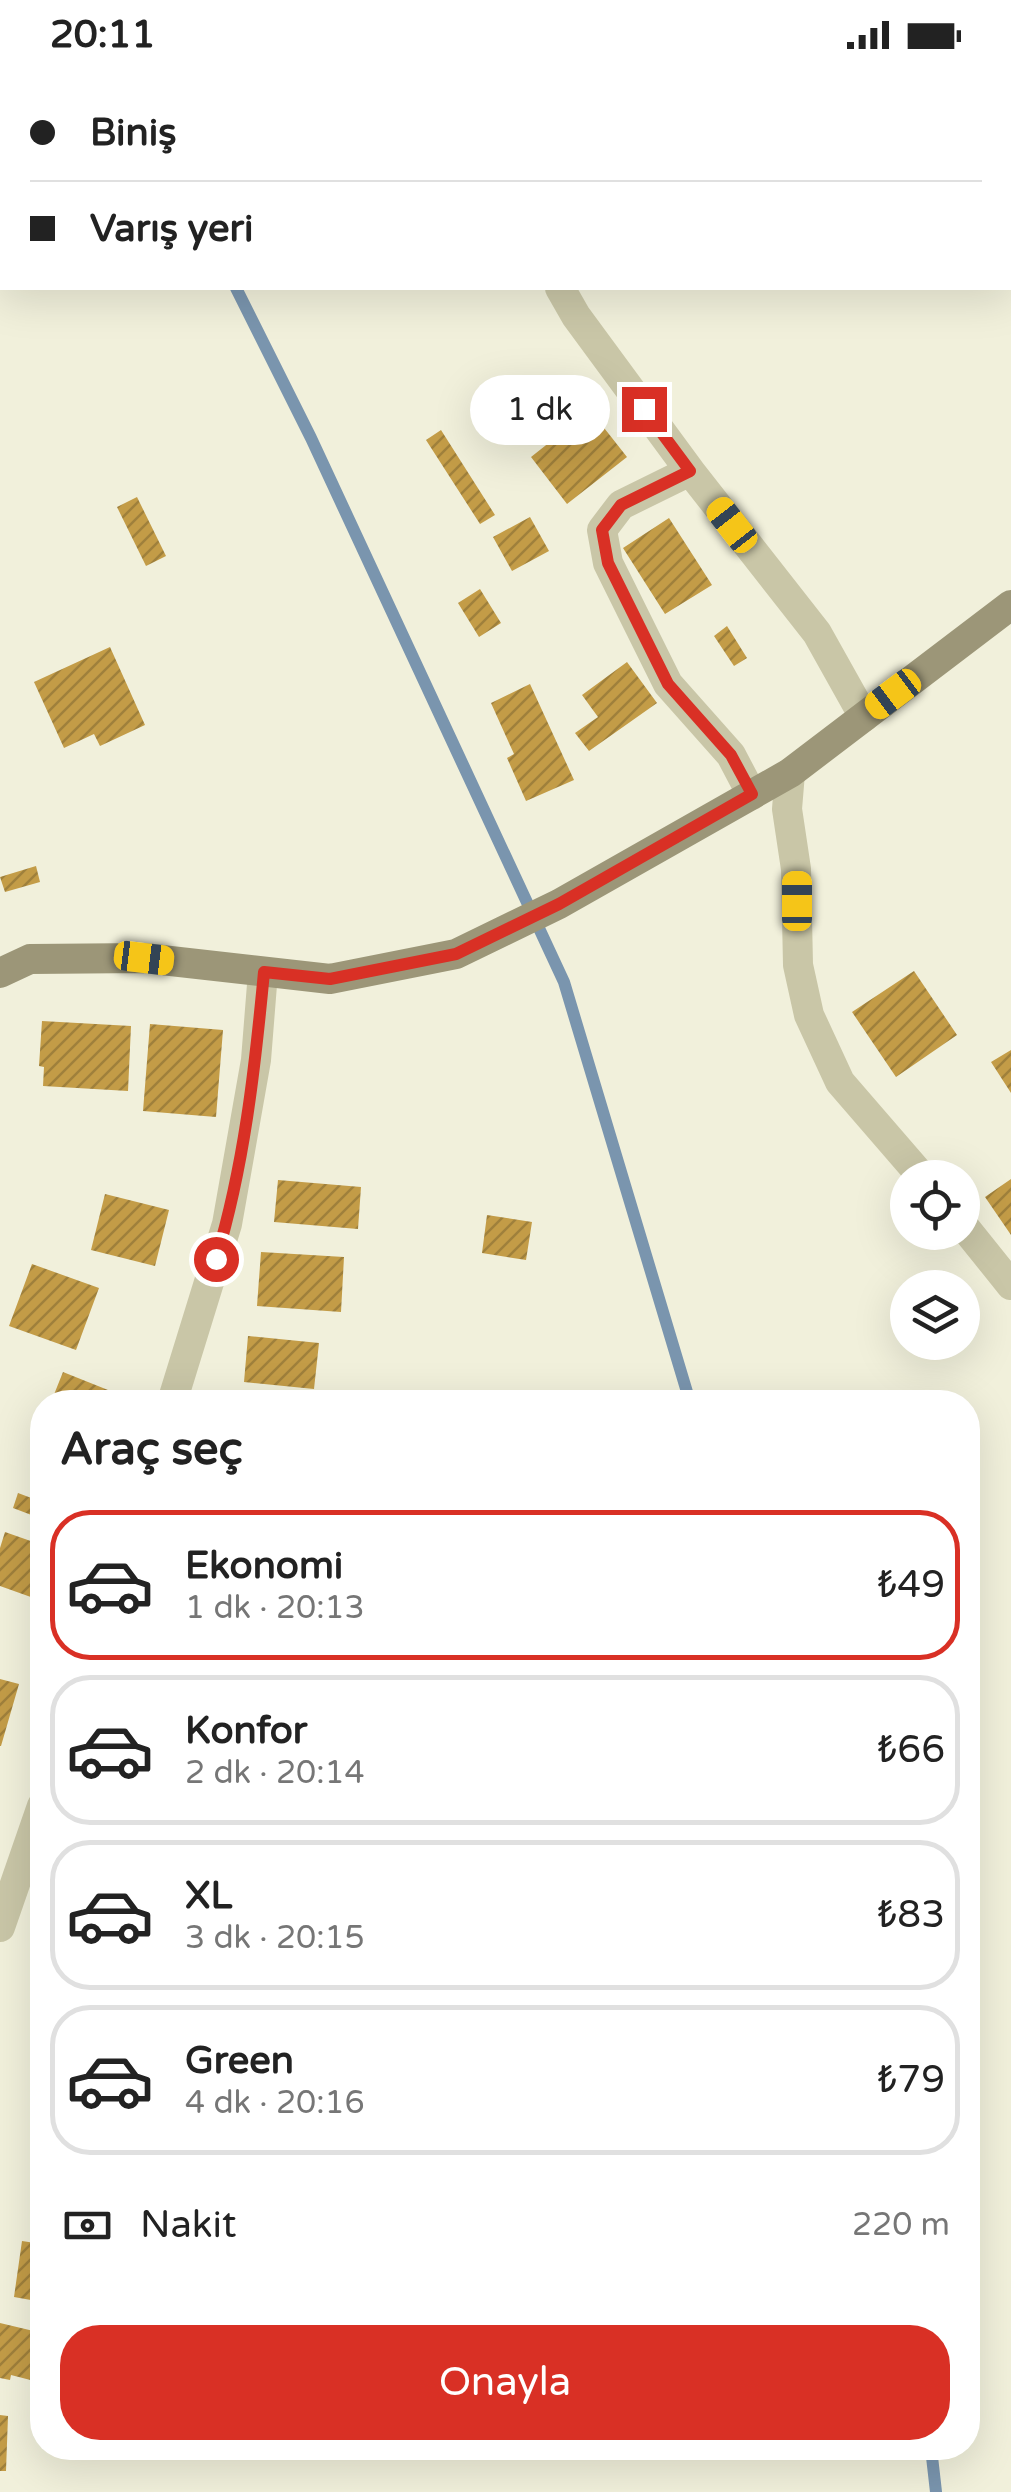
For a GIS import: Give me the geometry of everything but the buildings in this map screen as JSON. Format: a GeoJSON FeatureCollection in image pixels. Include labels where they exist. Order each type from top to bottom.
{"type":"FeatureCollection","features":[{"type":"Feature","properties":{"kind":"main road"},"geometry":{"type":"LineString","coordinates":[[0,973],[30,959],[144,958],[330,979],[456,954],[559,904],[790,773],[1011,605]]}},
{"type":"Feature","properties":{"kind":"street"},"geometry":{"type":"LineString","coordinates":[[561,290],[690,471],[817,634],[864,717]]}},
{"type":"Feature","properties":{"kind":"street"},"geometry":{"type":"LineString","coordinates":[[690,471],[621,505],[602,530],[608,563],[668,684],[731,755],[752,794]]}},
{"type":"Feature","properties":{"kind":"street"},"geometry":{"type":"LineString","coordinates":[[790,773],[787,809],[796,869],[798,965],[809,1015],[840,1082],[907,1160]]}},
{"type":"Feature","properties":{"kind":"street"},"geometry":{"type":"LineString","coordinates":[[176,1390],[226,1224],[256,1060],[264,972]]}},
{"type":"Feature","properties":{"kind":"street"},"geometry":{"type":"LineString","coordinates":[[980,1246],[1011,1285]]}},
{"type":"Feature","properties":{"kind":"street"},"geometry":{"type":"LineString","coordinates":[[0,1927],[30,1841]]}},
{"type":"Feature","properties":{"kind":"waterway"},"geometry":{"type":"LineString","coordinates":[[237,290],[311,438],[564,982],[686,1390]]}},
{"type":"Feature","properties":{"kind":"waterway"},"geometry":{"type":"LineString","coordinates":[[932,2460],[936,2492]]}},
{"type":"Feature","properties":{"kind":"route"},"geometry":{"type":"LineString","coordinates":[[216,1259],[256,1060],[264,972],[330,979],[456,954],[559,904],[752,794],[731,755],[668,684],[608,563],[602,530],[621,505],[690,471],[644,409]]}}]}
